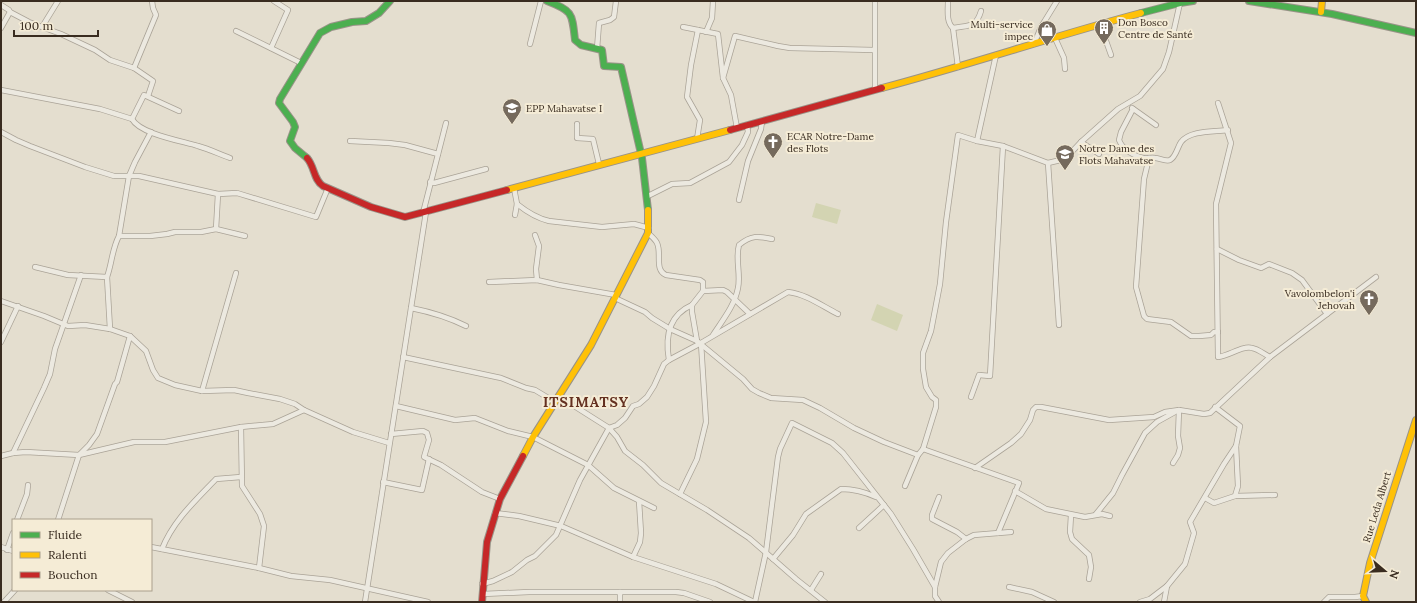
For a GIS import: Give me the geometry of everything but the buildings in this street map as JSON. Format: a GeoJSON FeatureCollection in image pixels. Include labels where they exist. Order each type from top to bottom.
{"type":"FeatureCollection","features":[{"type":"Feature","properties":{"kind":"street"},"geometry":{"type":"LineString","coordinates":[[42,27],[58,1]]}},
{"type":"Feature","properties":{"kind":"street"},"geometry":{"type":"LineString","coordinates":[[134,68],[156,15],[152,1]]}},
{"type":"Feature","properties":{"kind":"street"},"geometry":{"type":"LineString","coordinates":[[271,48],[288,10],[274,1]]}},
{"type":"Feature","properties":{"kind":"street"},"geometry":{"type":"LineString","coordinates":[[390,1],[379,13],[366,21],[352,22],[331,27],[320,33],[301,62],[279,103],[296,127],[290,141],[296,150],[311,163],[314,174],[319,182],[355,202],[405,217],[738,128],[958,67],[1100,24],[1193,1]]}},
{"type":"Feature","properties":{"kind":"street"},"geometry":{"type":"LineString","coordinates":[[530,44],[541,1]]}},
{"type":"Feature","properties":{"kind":"street"},"geometry":{"type":"LineString","coordinates":[[482,602],[482,584],[487,542],[500,499],[533,437],[591,345],[648,230],[648,196],[642,153],[621,67],[604,66],[602,50],[581,45],[575,40],[572,15],[560,6],[547,1]]}},
{"type":"Feature","properties":{"kind":"street"},"geometry":{"type":"LineString","coordinates":[[597,49],[599,23],[614,18],[616,1]]}},
{"type":"Feature","properties":{"kind":"street"},"geometry":{"type":"LineString","coordinates":[[706,32],[712,18],[713,1]]}},
{"type":"Feature","properties":{"kind":"street"},"geometry":{"type":"LineString","coordinates":[[875,1],[875,90]]}},
{"type":"Feature","properties":{"kind":"street"},"geometry":{"type":"LineString","coordinates":[[948,1],[948,21],[953,28],[958,67]]}},
{"type":"Feature","properties":{"kind":"street"},"geometry":{"type":"LineString","coordinates":[[1034,44],[1041,27],[1057,1]]}},
{"type":"Feature","properties":{"kind":"street"},"geometry":{"type":"LineString","coordinates":[[1249,1],[1321,12],[1416,33]]}},
{"type":"Feature","properties":{"kind":"street"},"geometry":{"type":"LineString","coordinates":[[1321,12],[1322,1]]}},
{"type":"Feature","properties":{"kind":"street"},"geometry":{"type":"LineString","coordinates":[[905,486],[918,455],[923,450],[936,407],[936,400],[932,397],[926,387],[923,369],[923,353],[930,331],[940,284],[946,222],[958,135],[977,141],[1003,146],[1048,163],[1065,159],[1081,142],[1118,109],[1140,96],[1163,69],[1170,52],[1180,3]]}},
{"type":"Feature","properties":{"kind":"street"},"geometry":{"type":"LineString","coordinates":[[1,5],[28,22],[62,34],[95,50],[110,60],[134,68],[153,81],[148,96]]}},
{"type":"Feature","properties":{"kind":"street"},"geometry":{"type":"LineString","coordinates":[[953,28],[974,24],[977,22],[981,11]]}},
{"type":"Feature","properties":{"kind":"street"},"geometry":{"type":"LineString","coordinates":[[1,28],[10,12]]}},
{"type":"Feature","properties":{"kind":"street"},"geometry":{"type":"LineString","coordinates":[[1100,24],[1111,56]]}},
{"type":"Feature","properties":{"kind":"street"},"geometry":{"type":"LineString","coordinates":[[683,27],[718,34],[723,78],[731,95],[738,128]]}},
{"type":"Feature","properties":{"kind":"street"},"geometry":{"type":"LineString","coordinates":[[697,139],[700,120],[687,97],[691,65],[698,30]]}},
{"type":"Feature","properties":{"kind":"street"},"geometry":{"type":"LineString","coordinates":[[236,31],[301,62]]}},
{"type":"Feature","properties":{"kind":"street"},"geometry":{"type":"LineString","coordinates":[[723,78],[735,36],[790,48],[874,50]]}},
{"type":"Feature","properties":{"kind":"street"},"geometry":{"type":"LineString","coordinates":[[1055,38],[1064,58],[1066,69]]}},
{"type":"Feature","properties":{"kind":"street"},"geometry":{"type":"LineString","coordinates":[[977,141],[996,55]]}},
{"type":"Feature","properties":{"kind":"street"},"geometry":{"type":"LineString","coordinates":[[1,90],[100,109],[132,119],[135,124],[151,132],[175,141],[196,145],[230,158]]}},
{"type":"Feature","properties":{"kind":"street"},"geometry":{"type":"LineString","coordinates":[[132,119],[144,95],[179,110]]}},
{"type":"Feature","properties":{"kind":"street"},"geometry":{"type":"LineString","coordinates":[[1130,102],[1133,109],[1156,125]]}},
{"type":"Feature","properties":{"kind":"street"},"geometry":{"type":"LineString","coordinates":[[1218,103],[1231,143],[1216,204],[1218,249],[1218,357],[1226,356],[1244,348],[1252,348],[1270,357]]}},
{"type":"Feature","properties":{"kind":"street"},"geometry":{"type":"LineString","coordinates":[[1133,109],[1121,132],[1119,140],[1124,150],[1142,158],[1153,157],[1167,161],[1174,156],[1181,142],[1185,138],[1196,134],[1228,130]]}},
{"type":"Feature","properties":{"kind":"street"},"geometry":{"type":"LineString","coordinates":[[739,200],[748,162],[761,129],[762,121]]}},
{"type":"Feature","properties":{"kind":"street"},"geometry":{"type":"LineString","coordinates":[[365,602],[411,308],[424,212],[430,182],[446,124]]}},
{"type":"Feature","properties":{"kind":"street"},"geometry":{"type":"LineString","coordinates":[[577,124],[577,138],[593,139],[599,164]]}},
{"type":"Feature","properties":{"kind":"street"},"geometry":{"type":"LineString","coordinates":[[648,196],[672,184],[690,183],[728,162],[742,145],[748,132],[747,125]]}},
{"type":"Feature","properties":{"kind":"street"},"geometry":{"type":"LineString","coordinates":[[1,132],[16,140],[85,167],[114,176],[139,176],[218,194],[237,193],[316,217],[328,188]]}},
{"type":"Feature","properties":{"kind":"street"},"geometry":{"type":"LineString","coordinates":[[110,329],[107,277],[118,236],[129,176],[151,132]]}},
{"type":"Feature","properties":{"kind":"street"},"geometry":{"type":"LineString","coordinates":[[350,141],[405,145],[438,154]]}},
{"type":"Feature","properties":{"kind":"street"},"geometry":{"type":"LineString","coordinates":[[1081,142],[1099,154]]}},
{"type":"Feature","properties":{"kind":"street"},"geometry":{"type":"LineString","coordinates":[[971,397],[979,375],[990,376],[1003,146]]}},
{"type":"Feature","properties":{"kind":"street"},"geometry":{"type":"LineString","coordinates":[[1148,158],[1144,179],[1136,287],[1144,316],[1147,319],[1172,322],[1191,336],[1211,335],[1214,332],[1218,332]]}},
{"type":"Feature","properties":{"kind":"street"},"geometry":{"type":"LineString","coordinates":[[1048,163],[1059,325]]}},
{"type":"Feature","properties":{"kind":"street"},"geometry":{"type":"LineString","coordinates":[[430,182],[434,183],[486,169]]}},
{"type":"Feature","properties":{"kind":"street"},"geometry":{"type":"LineString","coordinates":[[514,188],[517,204],[515,215]]}},
{"type":"Feature","properties":{"kind":"street"},"geometry":{"type":"LineString","coordinates":[[216,229],[218,194]]}},
{"type":"Feature","properties":{"kind":"street"},"geometry":{"type":"LineString","coordinates":[[517,204],[529,214],[549,221],[602,227],[634,224],[648,230],[656,241],[658,245],[660,270],[662,273],[666,275],[700,280],[703,282],[703,291],[692,305],[684,308],[678,314],[670,329],[667,346],[669,360]]}},
{"type":"Feature","properties":{"kind":"street"},"geometry":{"type":"LineString","coordinates":[[118,236],[150,236],[175,232],[201,232],[216,229],[245,236]]}},
{"type":"Feature","properties":{"kind":"street"},"geometry":{"type":"LineString","coordinates":[[535,235],[539,246],[536,269],[537,280]]}},
{"type":"Feature","properties":{"kind":"street"},"geometry":{"type":"LineString","coordinates":[[712,336],[735,298],[738,288],[739,275],[737,261],[739,245],[751,237],[772,239]]}},
{"type":"Feature","properties":{"kind":"street"},"geometry":{"type":"LineString","coordinates":[[1218,249],[1239,260],[1262,268],[1269,264],[1292,273],[1302,280],[1327,314]]}},
{"type":"Feature","properties":{"kind":"street"},"geometry":{"type":"LineString","coordinates":[[35,267],[68,275],[107,277]]}},
{"type":"Feature","properties":{"kind":"street"},"geometry":{"type":"LineString","coordinates":[[202,391],[236,273]]}},
{"type":"Feature","properties":{"kind":"street"},"geometry":{"type":"LineString","coordinates":[[13,453],[50,374],[52,359],[81,276]]}},
{"type":"Feature","properties":{"kind":"street"},"geometry":{"type":"LineString","coordinates":[[975,468],[1011,443],[1021,434],[1036,407],[1109,420],[1154,417],[1165,412],[1179,410],[1204,414],[1210,413],[1270,357],[1376,277]]}},
{"type":"Feature","properties":{"kind":"street"},"geometry":{"type":"LineString","coordinates":[[489,282],[537,280],[615,297],[645,312],[670,329],[699,342],[743,379],[752,389],[759,393],[772,398],[803,400],[854,428],[884,442],[918,455]]}},
{"type":"Feature","properties":{"kind":"street"},"geometry":{"type":"LineString","coordinates":[[703,291],[723,290],[728,292],[750,314]]}},
{"type":"Feature","properties":{"kind":"street"},"geometry":{"type":"LineString","coordinates":[[482,584],[493,581],[512,572],[527,560],[535,556],[556,535],[580,480],[609,428],[617,425],[625,418],[633,406],[639,404],[647,397],[664,364],[669,360],[788,292],[805,297],[838,314]]}},
{"type":"Feature","properties":{"kind":"street"},"geometry":{"type":"LineString","coordinates":[[1,301],[44,316],[63,325],[85,325],[110,329],[130,336],[146,351],[153,370],[158,378],[175,385],[202,391],[234,390],[280,399],[295,404],[304,410],[353,432],[390,443]]}},
{"type":"Feature","properties":{"kind":"street"},"geometry":{"type":"LineString","coordinates":[[680,494],[697,459],[706,422],[699,342],[692,312],[692,305]]}},
{"type":"Feature","properties":{"kind":"street"},"geometry":{"type":"LineString","coordinates":[[1,342],[18,306]]}},
{"type":"Feature","properties":{"kind":"street"},"geometry":{"type":"LineString","coordinates":[[411,308],[434,312],[466,326]]}},
{"type":"Feature","properties":{"kind":"street"},"geometry":{"type":"LineString","coordinates":[[58,519],[79,455],[97,434],[117,382],[130,336]]}},
{"type":"Feature","properties":{"kind":"street"},"geometry":{"type":"LineString","coordinates":[[403,357],[501,378],[526,388],[536,390],[556,402]]}},
{"type":"Feature","properties":{"kind":"street"},"geometry":{"type":"LineString","coordinates":[[560,396],[609,428],[617,437],[625,451],[644,465],[661,483],[707,510],[749,538],[825,602]]}},
{"type":"Feature","properties":{"kind":"street"},"geometry":{"type":"LineString","coordinates":[[396,406],[455,420],[475,418],[508,431],[533,437],[588,465],[614,488],[654,508]]}},
{"type":"Feature","properties":{"kind":"street"},"geometry":{"type":"LineString","coordinates":[[1215,407],[1240,426],[1236,446],[1238,486],[1235,496]]}},
{"type":"Feature","properties":{"kind":"street"},"geometry":{"type":"LineString","coordinates":[[1,456],[26,452],[79,455],[109,449],[125,443],[165,442],[241,427],[273,424],[304,410]]}},
{"type":"Feature","properties":{"kind":"street"},"geometry":{"type":"LineString","coordinates":[[1173,463],[1180,448],[1178,436],[1179,410]]}},
{"type":"Feature","properties":{"kind":"street"},"geometry":{"type":"LineString","coordinates":[[1096,514],[1113,493],[1146,433],[1157,422],[1179,410]]}},
{"type":"Feature","properties":{"kind":"street","name":"Rue Leda Albert"},"geometry":{"type":"LineString","coordinates":[[1365,599],[1370,563],[1416,420]]}},
{"type":"Feature","properties":{"kind":"street"},"geometry":{"type":"LineString","coordinates":[[495,514],[519,516],[561,526],[633,557],[716,584],[755,602],[766,552],[778,457],[792,423],[838,447],[876,497],[891,514],[935,587]]}},
{"type":"Feature","properties":{"kind":"street"},"geometry":{"type":"LineString","coordinates":[[241,427],[242,486],[260,514],[264,526],[259,568]]}},
{"type":"Feature","properties":{"kind":"street"},"geometry":{"type":"LineString","coordinates":[[391,434],[423,431],[427,433],[429,440],[424,457],[441,465],[482,492],[500,499]]}},
{"type":"Feature","properties":{"kind":"street"},"geometry":{"type":"LineString","coordinates":[[1140,602],[1150,599],[1167,586],[1185,564],[1194,533],[1190,522],[1236,446]]}},
{"type":"Feature","properties":{"kind":"street"},"geometry":{"type":"LineString","coordinates":[[923,450],[1019,483],[998,533]]}},
{"type":"Feature","properties":{"kind":"street"},"geometry":{"type":"LineString","coordinates":[[383,482],[422,490],[429,459]]}},
{"type":"Feature","properties":{"kind":"street"},"geometry":{"type":"LineString","coordinates":[[162,549],[168,535],[185,511],[216,479],[241,477]]}},
{"type":"Feature","properties":{"kind":"street"},"geometry":{"type":"LineString","coordinates":[[17,519],[28,484]]}},
{"type":"Feature","properties":{"kind":"street"},"geometry":{"type":"LineString","coordinates":[[773,559],[793,535],[806,514],[841,490],[847,489],[865,492],[876,497]]}},
{"type":"Feature","properties":{"kind":"street"},"geometry":{"type":"LineString","coordinates":[[1015,492],[1041,507],[1071,515],[1085,517],[1102,514],[1110,516]]}},
{"type":"Feature","properties":{"kind":"street"},"geometry":{"type":"LineString","coordinates":[[1205,498],[1214,503],[1235,496],[1275,494]]}},
{"type":"Feature","properties":{"kind":"street"},"geometry":{"type":"LineString","coordinates":[[939,497],[932,515],[932,519],[957,532],[966,539]]}},
{"type":"Feature","properties":{"kind":"street"},"geometry":{"type":"LineString","coordinates":[[633,557],[641,537],[639,501]]}},
{"type":"Feature","properties":{"kind":"street"},"geometry":{"type":"LineString","coordinates":[[859,528],[884,505]]}},
{"type":"Feature","properties":{"kind":"street"},"geometry":{"type":"LineString","coordinates":[[1071,515],[1070,532],[1072,539],[1088,555],[1091,566],[1089,579]]}},
{"type":"Feature","properties":{"kind":"street"},"geometry":{"type":"LineString","coordinates":[[939,602],[935,596],[935,587],[941,562],[948,553],[966,539],[974,536],[1011,532]]}},
{"type":"Feature","properties":{"kind":"street"},"geometry":{"type":"LineString","coordinates":[[7,550],[12,536]]}},
{"type":"Feature","properties":{"kind":"street"},"geometry":{"type":"LineString","coordinates":[[1,547],[12,551]]}},
{"type":"Feature","properties":{"kind":"street"},"geometry":{"type":"LineString","coordinates":[[152,547],[292,576],[330,580],[368,587],[428,602]]}},
{"type":"Feature","properties":{"kind":"street"},"geometry":{"type":"LineString","coordinates":[[811,590],[821,574]]}},
{"type":"Feature","properties":{"kind":"street"},"geometry":{"type":"LineString","coordinates":[[1164,602],[1167,586]]}},
{"type":"Feature","properties":{"kind":"street"},"geometry":{"type":"LineString","coordinates":[[1009,587],[1032,592],[1054,602]]}},
{"type":"Feature","properties":{"kind":"street"},"geometry":{"type":"LineString","coordinates":[[4,602],[13,591]]}},
{"type":"Feature","properties":{"kind":"street"},"geometry":{"type":"LineString","coordinates":[[110,591],[132,602]]}},
{"type":"Feature","properties":{"kind":"street"},"geometry":{"type":"LineString","coordinates":[[483,594],[528,592],[676,592],[684,593],[710,602]]}},
{"type":"Feature","properties":{"kind":"street"},"geometry":{"type":"LineString","coordinates":[[619,601],[620,592]]}},
{"type":"Feature","properties":{"kind":"street"},"geometry":{"type":"LineString","coordinates":[[1324,602],[1329,597],[1355,597],[1365,599]]}},
{"type":"Feature","properties":{"kind":"green space"},"geometry":{"type":"Polygon","coordinates":[[[816,203],[841,210],[837,224],[812,217],[816,203]]]}},
{"type":"Feature","properties":{"kind":"green space"},"geometry":{"type":"Polygon","coordinates":[[[877,304],[903,315],[897,331],[871,320],[877,304]]]}},
{"type":"Feature","properties":{"kind":"traffic: fast"},"geometry":{"type":"LineString","coordinates":[[307,158],[295,148],[290,141],[295,127],[279,103],[280,99],[320,33],[331,27],[352,22],[366,21],[379,13],[390,1]]}},
{"type":"Feature","properties":{"kind":"traffic: fast"},"geometry":{"type":"LineString","coordinates":[[547,1],[562,8],[570,14],[572,18],[575,40],[581,45],[602,50],[604,66],[621,67],[642,158],[648,210]]}},
{"type":"Feature","properties":{"kind":"traffic: fast"},"geometry":{"type":"LineString","coordinates":[[1141,13],[1193,1]]}},
{"type":"Feature","properties":{"kind":"traffic: fast"},"geometry":{"type":"LineString","coordinates":[[1249,1],[1332,14],[1416,33]]}},
{"type":"Feature","properties":{"kind":"traffic: slow"},"geometry":{"type":"LineString","coordinates":[[1321,12],[1322,1]]}},
{"type":"Feature","properties":{"kind":"traffic: slow"},"geometry":{"type":"LineString","coordinates":[[882,88],[1141,13]]}},
{"type":"Feature","properties":{"kind":"traffic: slow"},"geometry":{"type":"LineString","coordinates":[[507,190],[730,130]]}},
{"type":"Feature","properties":{"kind":"traffic: slow"},"geometry":{"type":"LineString","coordinates":[[523,456],[533,437],[591,345],[648,233],[648,210]]}},
{"type":"Feature","properties":{"kind":"traffic: slow"},"geometry":{"type":"LineString","coordinates":[[1366,602],[1363,596],[1370,563],[1416,420]]}},
{"type":"Feature","properties":{"kind":"traffic: jam"},"geometry":{"type":"LineString","coordinates":[[730,130],[882,88]]}},
{"type":"Feature","properties":{"kind":"traffic: jam"},"geometry":{"type":"LineString","coordinates":[[307,158],[317,180],[323,186],[371,207],[405,217],[507,190]]}},
{"type":"Feature","properties":{"kind":"traffic: jam"},"geometry":{"type":"LineString","coordinates":[[482,602],[487,542],[500,499],[523,456]]}},
{"type":"Feature","properties":{"kind":"place","name":"Don Bosco Centre de Santé"},"geometry":{"type":"Point","coordinates":[1104,45]}},
{"type":"Feature","properties":{"kind":"place","name":"Multi-service impec"},"geometry":{"type":"Point","coordinates":[1047,47]}},
{"type":"Feature","properties":{"kind":"place","name":"EPP Mahavatse I"},"geometry":{"type":"Point","coordinates":[512,125]}},
{"type":"Feature","properties":{"kind":"place","name":"ECAR Notre-Dame des Flots"},"geometry":{"type":"Point","coordinates":[773,159]}},
{"type":"Feature","properties":{"kind":"place","name":"Notre Dame des Flots Mahavatse"},"geometry":{"type":"Point","coordinates":[1065,171]}},
{"type":"Feature","properties":{"kind":"place","name":"Vavolombelon'i Jehovah"},"geometry":{"type":"Point","coordinates":[1369,316]}},
{"type":"Feature","properties":{"kind":"district","name":"ITSIMATSY"},"geometry":{"type":"Point","coordinates":[586,402]}}]}
